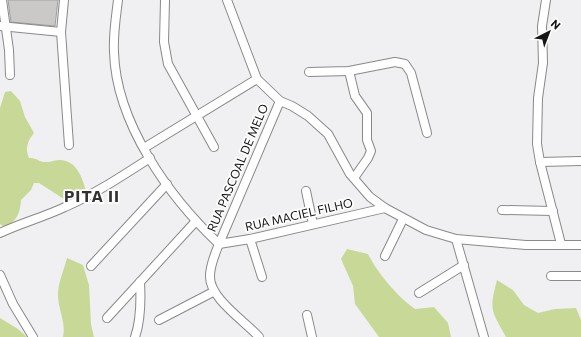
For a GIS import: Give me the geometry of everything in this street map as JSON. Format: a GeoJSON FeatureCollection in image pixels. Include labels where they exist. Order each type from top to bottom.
{"type":"FeatureCollection","features":[{"type":"Feature","properties":{"kind":"street"},"geometry":{"type":"LineString","coordinates":[[2,0],[3,26],[10,75]]}},
{"type":"Feature","properties":{"kind":"street"},"geometry":{"type":"LineString","coordinates":[[64,0],[60,32],[69,145]]}},
{"type":"Feature","properties":{"kind":"street"},"geometry":{"type":"LineString","coordinates":[[118,0],[114,46],[117,72],[131,124],[144,148],[167,184],[196,221],[219,244]]}},
{"type":"Feature","properties":{"kind":"street"},"geometry":{"type":"LineString","coordinates":[[165,0],[164,42],[166,56],[172,73],[214,147]]}},
{"type":"Feature","properties":{"kind":"street"},"geometry":{"type":"LineString","coordinates":[[227,0],[257,79],[280,101],[292,106],[308,116],[328,134],[354,178],[370,196],[385,208],[426,230],[456,239],[526,244],[581,245]]}},
{"type":"Feature","properties":{"kind":"street"},"geometry":{"type":"LineString","coordinates":[[546,0],[542,26],[542,79],[538,98],[537,144],[540,162],[561,244]]}},
{"type":"Feature","properties":{"kind":"street"},"geometry":{"type":"LineString","coordinates":[[3,26],[60,32]]}},
{"type":"Feature","properties":{"kind":"street"},"geometry":{"type":"LineString","coordinates":[[309,72],[349,71],[395,62],[405,64],[411,73],[427,133]]}},
{"type":"Feature","properties":{"kind":"street"},"geometry":{"type":"LineString","coordinates":[[349,71],[355,96],[367,113],[367,140],[371,151],[354,178]]}},
{"type":"Feature","properties":{"kind":"street"},"geometry":{"type":"LineString","coordinates":[[144,148],[257,79]]}},
{"type":"Feature","properties":{"kind":"street","name":"RUA PASCOAL DE MELO"},"geometry":{"type":"LineString","coordinates":[[213,292],[209,278],[219,244],[280,101]]}},
{"type":"Feature","properties":{"kind":"street"},"geometry":{"type":"LineString","coordinates":[[0,233],[14,226],[64,208],[91,195],[150,158]]}},
{"type":"Feature","properties":{"kind":"street"},"geometry":{"type":"LineString","coordinates":[[540,162],[581,160]]}},
{"type":"Feature","properties":{"kind":"street"},"geometry":{"type":"LineString","coordinates":[[91,266],[167,184]]}},
{"type":"Feature","properties":{"kind":"street"},"geometry":{"type":"LineString","coordinates":[[306,190],[313,224]]}},
{"type":"Feature","properties":{"kind":"street","name":"RUA MACIEL FILHO"},"geometry":{"type":"LineString","coordinates":[[219,244],[250,239],[385,208]]}},
{"type":"Feature","properties":{"kind":"street"},"geometry":{"type":"LineString","coordinates":[[502,210],[553,212]]}},
{"type":"Feature","properties":{"kind":"street"},"geometry":{"type":"LineString","coordinates":[[385,256],[403,219]]}},
{"type":"Feature","properties":{"kind":"street"},"geometry":{"type":"LineString","coordinates":[[107,318],[196,221]]}},
{"type":"Feature","properties":{"kind":"street"},"geometry":{"type":"LineString","coordinates":[[250,239],[262,277]]}},
{"type":"Feature","properties":{"kind":"street"},"geometry":{"type":"LineString","coordinates":[[456,239],[484,337]]}},
{"type":"Feature","properties":{"kind":"street"},"geometry":{"type":"LineString","coordinates":[[419,293],[464,265]]}},
{"type":"Feature","properties":{"kind":"street"},"geometry":{"type":"LineString","coordinates":[[0,275],[12,304],[33,337]]}},
{"type":"Feature","properties":{"kind":"street"},"geometry":{"type":"LineString","coordinates":[[551,276],[581,276]]}},
{"type":"Feature","properties":{"kind":"street"},"geometry":{"type":"LineString","coordinates":[[135,337],[138,329],[140,307],[140,282]]}},
{"type":"Feature","properties":{"kind":"street"},"geometry":{"type":"LineString","coordinates":[[159,320],[213,292],[259,337]]}},
{"type":"Feature","properties":{"kind":"street"},"geometry":{"type":"LineString","coordinates":[[307,315],[312,337]]}},
{"type":"Feature","properties":{"kind":"green space"},"geometry":{"type":"Polygon","coordinates":[[[11,91],[20,101],[25,117],[34,133],[27,145],[29,158],[34,158],[42,162],[60,160],[71,163],[83,180],[86,191],[67,201],[39,183],[34,183],[31,190],[21,200],[19,213],[15,220],[4,227],[0,224],[0,108],[5,92],[11,91]]]}},
{"type":"Feature","properties":{"kind":"green space"},"geometry":{"type":"Polygon","coordinates":[[[347,249],[368,254],[372,262],[389,284],[415,309],[434,307],[448,323],[451,337],[379,337],[355,304],[353,286],[341,259],[347,249]]]}},
{"type":"Feature","properties":{"kind":"green space"},"geometry":{"type":"Polygon","coordinates":[[[67,258],[83,265],[89,285],[91,324],[94,337],[63,337],[64,327],[58,292],[67,258]]]}},
{"type":"Feature","properties":{"kind":"green space"},"geometry":{"type":"Polygon","coordinates":[[[497,280],[513,290],[524,305],[538,313],[555,309],[576,308],[581,320],[581,337],[506,337],[494,315],[492,304],[497,280]]]}},
{"type":"Feature","properties":{"kind":"green space"},"geometry":{"type":"Polygon","coordinates":[[[0,318],[18,329],[27,337],[0,337],[0,318]]]}},
{"type":"Feature","properties":{"kind":"building"},"geometry":{"type":"Polygon","coordinates":[[[8,0],[58,0],[55,26],[11,22],[8,0]]]}},
{"type":"Feature","properties":{"kind":"district","name":"PITA II"},"geometry":{"type":"Point","coordinates":[92,196]}}]}
